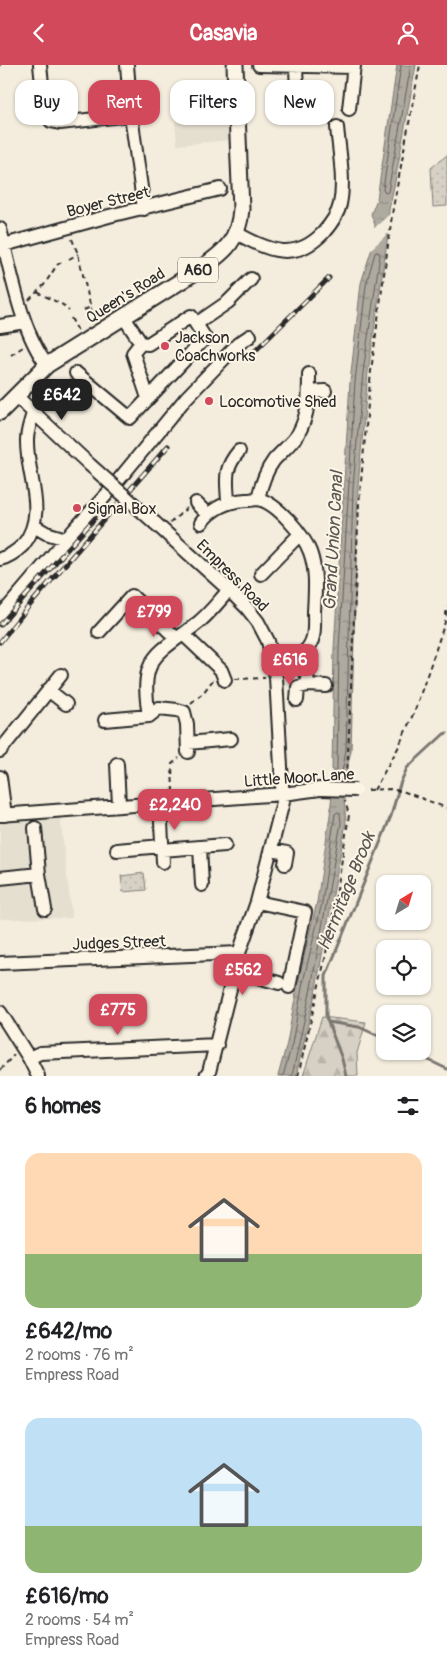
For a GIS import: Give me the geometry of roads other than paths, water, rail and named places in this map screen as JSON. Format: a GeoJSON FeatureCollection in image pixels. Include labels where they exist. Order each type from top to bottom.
{"type":"FeatureCollection","features":[{"type":"Feature","properties":{"kind":"main road","name":"Queen's Road"},"geometry":{"type":"LineString","coordinates":[[16,396],[47,365],[218,257],[229,245],[236,233],[240,220],[241,197],[235,65]]}},
{"type":"Feature","properties":{"kind":"main road","name":"A60"},"geometry":{"type":"LineString","coordinates":[[0,412],[16,396]]}},
{"type":"Feature","properties":{"kind":"street"},"geometry":{"type":"LineString","coordinates":[[40,65],[45,112],[51,121],[60,123],[88,120]]}},
{"type":"Feature","properties":{"kind":"street"},"geometry":{"type":"LineString","coordinates":[[127,65],[128,80]]}},
{"type":"Feature","properties":{"kind":"street"},"geometry":{"type":"LineString","coordinates":[[259,65],[354,66],[350,109]]}},
{"type":"Feature","properties":{"kind":"street"},"geometry":{"type":"LineString","coordinates":[[296,65],[296,80]]}},
{"type":"Feature","properties":{"kind":"street"},"geometry":{"type":"LineString","coordinates":[[132,125],[144,209]]}},
{"type":"Feature","properties":{"kind":"street"},"geometry":{"type":"LineString","coordinates":[[236,233],[279,252],[302,248],[322,234],[335,217],[340,205],[342,192],[338,127]]}},
{"type":"Feature","properties":{"kind":"street","name":"Boyer Street"},"geometry":{"type":"LineString","coordinates":[[4,245],[220,189]]}},
{"type":"Feature","properties":{"kind":"street"},"geometry":{"type":"LineString","coordinates":[[0,229],[25,322],[39,355],[47,365]]}},
{"type":"Feature","properties":{"kind":"street"},"geometry":{"type":"LineString","coordinates":[[196,324],[228,302],[251,279]]}},
{"type":"Feature","properties":{"kind":"street"},"geometry":{"type":"LineString","coordinates":[[76,373],[130,418],[205,338],[191,316],[148,344],[141,343],[123,316]]}},
{"type":"Feature","properties":{"kind":"street"},"geometry":{"type":"LineString","coordinates":[[0,326],[25,322]]}},
{"type":"Feature","properties":{"kind":"street"},"geometry":{"type":"LineString","coordinates":[[0,617],[186,399],[238,344],[250,336]]}},
{"type":"Feature","properties":{"kind":"street"},"geometry":{"type":"LineString","coordinates":[[141,343],[133,353],[148,399]]}},
{"type":"Feature","properties":{"kind":"street"},"geometry":{"type":"LineString","coordinates":[[258,499],[266,473],[297,435],[307,413],[309,374]]}},
{"type":"Feature","properties":{"kind":"street"},"geometry":{"type":"LineString","coordinates":[[309,392],[324,391]]}},
{"type":"Feature","properties":{"kind":"street","name":"Empress Road"},"geometry":{"type":"LineString","coordinates":[[16,396],[229,590],[258,622],[268,641],[276,677],[283,802],[257,902],[239,953],[209,1073],[206,1076]]}},
{"type":"Feature","properties":{"kind":"street"},"geometry":{"type":"LineString","coordinates":[[0,559],[20,547],[29,537],[34,526],[36,512],[27,439],[33,413]]}},
{"type":"Feature","properties":{"kind":"street"},"geometry":{"type":"LineString","coordinates":[[228,502],[226,474],[230,462],[239,451]]}},
{"type":"Feature","properties":{"kind":"street"},"geometry":{"type":"LineString","coordinates":[[196,503],[204,518],[228,502],[258,499],[284,515],[300,534],[311,554],[315,584],[313,640],[304,652],[296,657],[273,661]]}},
{"type":"Feature","properties":{"kind":"street"},"geometry":{"type":"LineString","coordinates":[[34,526],[46,533],[66,539]]}},
{"type":"Feature","properties":{"kind":"street"},"geometry":{"type":"LineString","coordinates":[[261,574],[300,534]]}},
{"type":"Feature","properties":{"kind":"street"},"geometry":{"type":"LineString","coordinates":[[149,716],[146,679],[149,665],[166,645],[201,620],[229,590]]}},
{"type":"Feature","properties":{"kind":"street"},"geometry":{"type":"LineString","coordinates":[[98,632],[132,596],[223,675]]}},
{"type":"Feature","properties":{"kind":"street"},"geometry":{"type":"LineString","coordinates":[[296,657],[307,675],[308,685]]}},
{"type":"Feature","properties":{"kind":"street"},"geometry":{"type":"LineString","coordinates":[[0,751],[61,675]]}},
{"type":"Feature","properties":{"kind":"street"},"geometry":{"type":"LineString","coordinates":[[297,700],[298,687],[308,685],[326,686]]}},
{"type":"Feature","properties":{"kind":"street"},"geometry":{"type":"LineString","coordinates":[[48,690],[66,704]]}},
{"type":"Feature","properties":{"kind":"street"},"geometry":{"type":"LineString","coordinates":[[106,720],[149,716],[159,707],[184,712],[187,724],[188,748],[231,739]]}},
{"type":"Feature","properties":{"kind":"street"},"geometry":{"type":"LineString","coordinates":[[117,764],[119,805]]}},
{"type":"Feature","properties":{"kind":"street"},"geometry":{"type":"LineString","coordinates":[[0,777],[2,815]]}},
{"type":"Feature","properties":{"kind":"street","name":"Little Moor Lane"},"geometry":{"type":"LineString","coordinates":[[2,815],[283,794],[320,789],[356,790]]}},
{"type":"Feature","properties":{"kind":"street"},"geometry":{"type":"LineString","coordinates":[[160,802],[162,853]]}},
{"type":"Feature","properties":{"kind":"street"},"geometry":{"type":"LineString","coordinates":[[35,828],[39,874],[45,909]]}},
{"type":"Feature","properties":{"kind":"street"},"geometry":{"type":"LineString","coordinates":[[117,850],[162,853],[225,845]]}},
{"type":"Feature","properties":{"kind":"street"},"geometry":{"type":"LineString","coordinates":[[200,847],[202,885]]}},
{"type":"Feature","properties":{"kind":"street"},"geometry":{"type":"LineString","coordinates":[[271,850],[287,853],[285,864]]}},
{"type":"Feature","properties":{"kind":"street"},"geometry":{"type":"LineString","coordinates":[[0,878],[39,874]]}},
{"type":"Feature","properties":{"kind":"street"},"geometry":{"type":"LineString","coordinates":[[235,971],[284,985],[305,912],[257,902]]}},
{"type":"Feature","properties":{"kind":"street","name":"Judges Street"},"geometry":{"type":"LineString","coordinates":[[0,963],[239,953]]}},
{"type":"Feature","properties":{"kind":"street"},"geometry":{"type":"LineString","coordinates":[[0,1012],[23,1046],[38,1076]]}},
{"type":"Feature","properties":{"kind":"street"},"geometry":{"type":"LineString","coordinates":[[29,1058],[40,1053],[216,1045]]}},
{"type":"Feature","properties":{"kind":"water"},"geometry":{"type":"Polygon","coordinates":[[[397,65],[416,65],[389,209],[388,235],[368,372],[358,487],[351,751],[343,785],[346,823],[315,994],[296,1076],[278,1076],[287,1043],[298,981],[317,902],[330,815],[333,781],[334,649],[350,382],[361,283],[372,248],[375,225],[371,214],[377,199],[397,65]]]}},
{"type":"Feature","properties":{"kind":"waterway","name":"Hermitage Brook"},"geometry":{"type":"LineString","coordinates":[[346,1076],[342,1059],[326,1017],[326,976],[391,816],[400,784],[407,768],[447,733]]}},
{"type":"Feature","properties":{"kind":"waterway"},"geometry":{"type":"LineString","coordinates":[[328,1022],[359,1027],[376,1035]]}},
{"type":"Feature","properties":{"kind":"waterway"},"geometry":{"type":"LineString","coordinates":[[428,1060],[447,1069]]}},
{"type":"Feature","properties":{"kind":"railway"},"geometry":{"type":"LineString","coordinates":[[250,356],[329,278]]}},
{"type":"Feature","properties":{"kind":"railway"},"geometry":{"type":"LineString","coordinates":[[0,642],[168,446]]}},
{"type":"Feature","properties":{"kind":"railway"},"geometry":{"type":"LineString","coordinates":[[0,625],[95,518]]}},
{"type":"Feature","properties":{"kind":"place","name":"Jackson Coachworks"},"geometry":{"type":"Point","coordinates":[165,346]}},
{"type":"Feature","properties":{"kind":"place","name":"Locomotive Shed"},"geometry":{"type":"Point","coordinates":[209,401]}},
{"type":"Feature","properties":{"kind":"place","name":"Signal Box"},"geometry":{"type":"Point","coordinates":[77,508]}},
{"type":"Feature","properties":{"kind":"water label","name":"Grand Union Canal"},"geometry":{"type":"Point","coordinates":[333,541]}}]}
